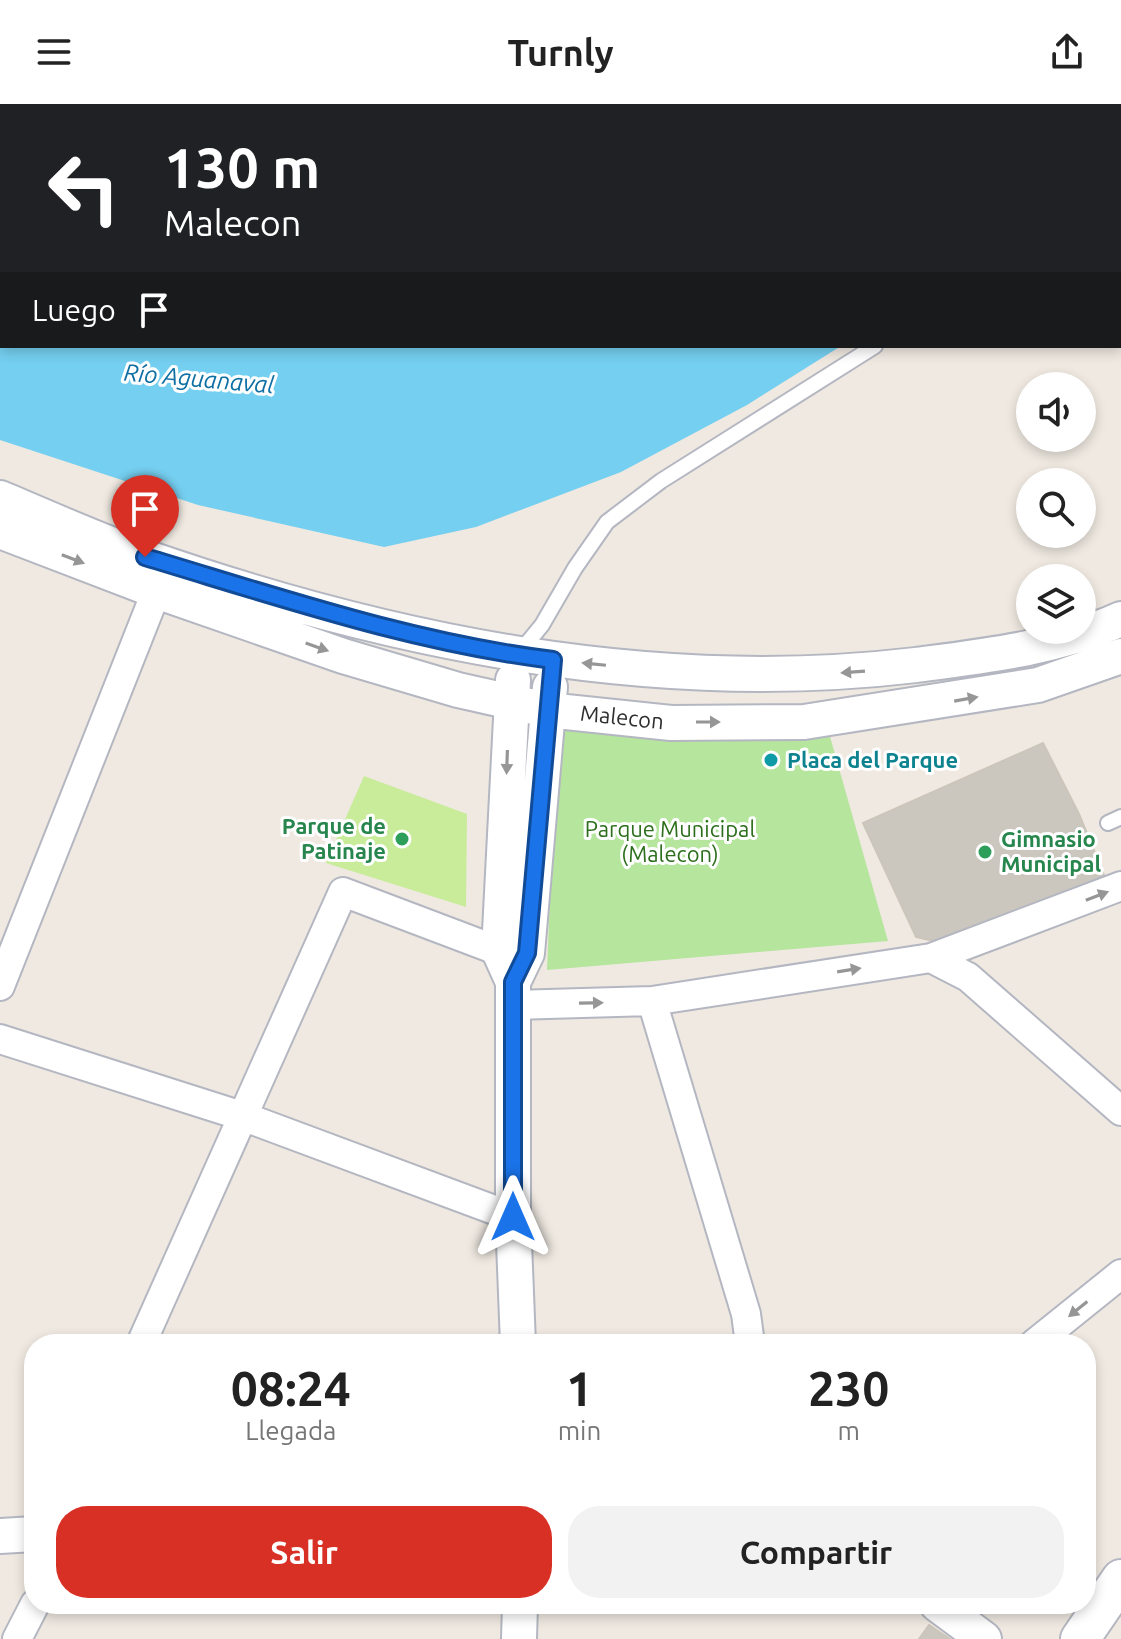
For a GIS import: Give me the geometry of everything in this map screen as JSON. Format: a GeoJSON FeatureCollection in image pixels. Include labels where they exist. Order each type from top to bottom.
{"type":"FeatureCollection","features":[{"type":"Feature","properties":{"kind":"main road"},"geometry":{"type":"LineString","coordinates":[[1080,1639],[1121,1579]]}},
{"type":"Feature","properties":{"kind":"street","name":"Malecon"},"geometry":{"type":"LineString","coordinates":[[0,498],[162,578],[343,656],[509,703],[547,710],[671,723],[804,722],[1038,685],[1121,656]]}},
{"type":"Feature","properties":{"kind":"street","name":"Malecon"},"geometry":{"type":"LineString","coordinates":[[0,531],[162,578],[516,656],[688,674],[774,676],[859,672],[1000,654],[1102,628],[1121,619]]}},
{"type":"Feature","properties":{"kind":"street"},"geometry":{"type":"LineString","coordinates":[[0,986],[162,578]]}},
{"type":"Feature","properties":{"kind":"street"},"geometry":{"type":"LineString","coordinates":[[516,656],[509,703],[513,1217],[518,1334]]}},
{"type":"Feature","properties":{"kind":"street"},"geometry":{"type":"LineString","coordinates":[[513,973],[553,660]]}},
{"type":"Feature","properties":{"kind":"street"},"geometry":{"type":"LineString","coordinates":[[145,1334],[343,892],[513,973],[652,1001],[931,958],[1121,886]]}},
{"type":"Feature","properties":{"kind":"street"},"geometry":{"type":"LineString","coordinates":[[931,958],[968,977],[1121,1111]]}},
{"type":"Feature","properties":{"kind":"street"},"geometry":{"type":"LineString","coordinates":[[652,1001],[746,1314],[749,1334]]}},
{"type":"Feature","properties":{"kind":"street"},"geometry":{"type":"LineString","coordinates":[[0,1039],[242,1116],[513,1217]]}},
{"type":"Feature","properties":{"kind":"street"},"geometry":{"type":"LineString","coordinates":[[1046,1334],[1121,1274]]}},
{"type":"Feature","properties":{"kind":"street"},"geometry":{"type":"LineString","coordinates":[[0,1536],[24,1535]]}},
{"type":"Feature","properties":{"kind":"street"},"geometry":{"type":"LineString","coordinates":[[17,1639],[30,1614]]}},
{"type":"Feature","properties":{"kind":"street"},"geometry":{"type":"LineString","coordinates":[[519,1639],[520,1614]]}},
{"type":"Feature","properties":{"kind":"street"},"geometry":{"type":"LineString","coordinates":[[950,1614],[984,1639]]}},
{"type":"Feature","properties":{"kind":"lane"},"geometry":{"type":"LineString","coordinates":[[516,656],[542,625],[575,568],[607,522],[661,481],[872,348]]}},
{"type":"Feature","properties":{"kind":"lane"},"geometry":{"type":"LineString","coordinates":[[542,625],[553,660]]}},
{"type":"Feature","properties":{"kind":"green space","name":"Parque Municipal (Malecon)"},"geometry":{"type":"Polygon","coordinates":[[[557,724],[827,726],[888,941],[547,970],[557,724]]]}},
{"type":"Feature","properties":{"kind":"green space","name":"Parque de Patinaje"},"geometry":{"type":"Polygon","coordinates":[[[364,776],[467,814],[466,907],[326,863],[364,776]]]}},
{"type":"Feature","properties":{"kind":"water","name":"Río Aguanaval"},"geometry":{"type":"Polygon","coordinates":[[[0,348],[838,348],[747,405],[621,472],[476,527],[384,547],[198,505],[0,440],[0,348]]]}},
{"type":"Feature","properties":{"kind":"building","name":"Gimnasio Municipal"},"geometry":{"type":"Polygon","coordinates":[[[1043,743],[1079,814],[1106,880],[950,945],[916,937],[863,823],[1043,743]]]}},
{"type":"Feature","properties":{"kind":"building"},"geometry":{"type":"Polygon","coordinates":[[[929,1625],[950,1639],[919,1639],[929,1625]]]}},
{"type":"Feature","properties":{"kind":"place","name":"Placa del Parque"},"geometry":{"type":"Point","coordinates":[771,760]}},
{"type":"Feature","properties":{"kind":"place","name":"Parque de Patinaje"},"geometry":{"type":"Point","coordinates":[402,839]}},
{"type":"Feature","properties":{"kind":"place","name":"Gimnasio Municipal"},"geometry":{"type":"Point","coordinates":[985,852]}},
{"type":"Feature","properties":{"kind":"route"},"geometry":{"type":"LineString","coordinates":[[145,557],[343,616],[516,656],[553,660],[527,953],[513,982],[513,1217]]}}]}
